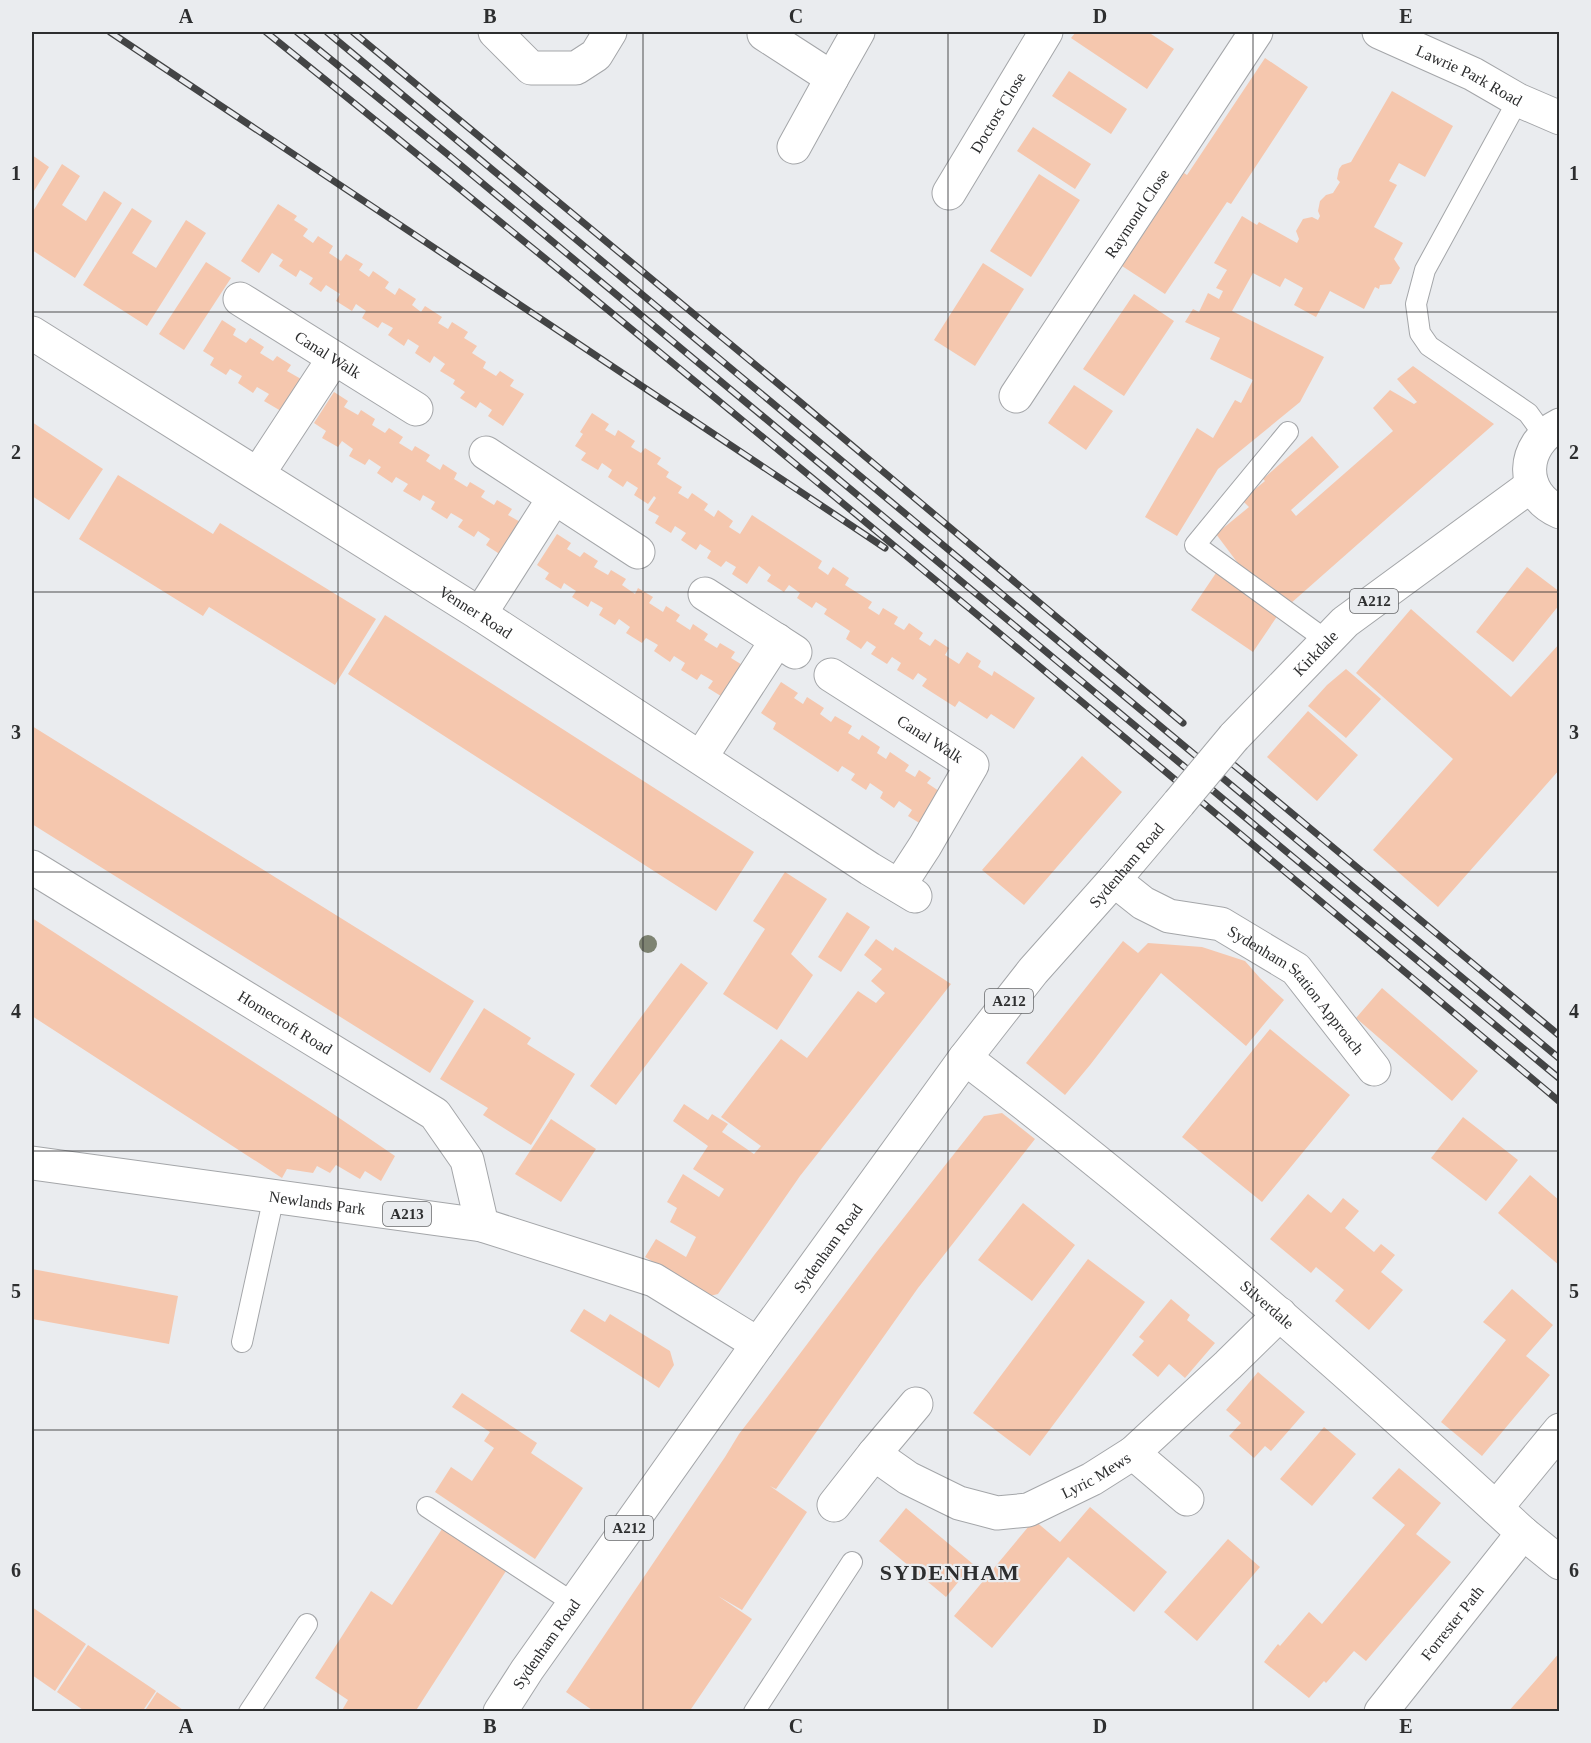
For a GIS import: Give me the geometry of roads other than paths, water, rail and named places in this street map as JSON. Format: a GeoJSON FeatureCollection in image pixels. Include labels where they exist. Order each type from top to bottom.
{"type":"FeatureCollection","features":[{"type":"Feature","properties":{"kind":"street"},"geometry":{"type":"LineString","coordinates":[[495,32],[531,68],[576,68],[596,55],[610,32]]}},
{"type":"Feature","properties":{"kind":"street"},"geometry":{"type":"LineString","coordinates":[[794,147],[858,32]]}},
{"type":"Feature","properties":{"kind":"street","name":"Doctors Close"},"geometry":{"type":"LineString","coordinates":[[949,194],[1046,32]]}},
{"type":"Feature","properties":{"kind":"street","name":"Raymond Close"},"geometry":{"type":"LineString","coordinates":[[1016,396],[1256,32]]}},
{"type":"Feature","properties":{"kind":"street","name":"Lawrie Park Road"},"geometry":{"type":"LineString","coordinates":[[1379,32],[1473,74],[1518,100],[1560,118]]}},
{"type":"Feature","properties":{"kind":"street"},"geometry":{"type":"LineString","coordinates":[[764,34],[832,78]]}},
{"type":"Feature","properties":{"kind":"street","name":"Canal Walk"},"geometry":{"type":"LineString","coordinates":[[240,299],[416,409]]}},
{"type":"Feature","properties":{"kind":"street","name":"Venner Road"},"geometry":{"type":"LineString","coordinates":[[32,333],[480,614],[907,891]]}},
{"type":"Feature","properties":{"kind":"street"},"geometry":{"type":"LineString","coordinates":[[258,474],[334,358]]}},
{"type":"Feature","properties":{"kind":"street"},"geometry":{"type":"LineString","coordinates":[[1552,430],[1538,442],[1531,455],[1529,470],[1532,486],[1540,499],[1560,512]]}},
{"type":"Feature","properties":{"kind":"street"},"geometry":{"type":"LineString","coordinates":[[486,453],[638,552]]}},
{"type":"Feature","properties":{"kind":"street","name":"Kirkdale"},"geometry":{"type":"LineString","coordinates":[[1179,803],[1234,737],[1345,622],[1532,486]]}},
{"type":"Feature","properties":{"kind":"street"},"geometry":{"type":"LineString","coordinates":[[480,614],[554,498]]}},
{"type":"Feature","properties":{"kind":"street"},"geometry":{"type":"LineString","coordinates":[[701,757],[787,647],[705,594]]}},
{"type":"Feature","properties":{"kind":"street","name":"Canal Walk"},"geometry":{"type":"LineString","coordinates":[[831,675],[972,765],[925,846],[907,891]]}},
{"type":"Feature","properties":{"kind":"street","name":"Sydenham Road"},"geometry":{"type":"LineString","coordinates":[[500,1712],[758,1344],[965,1058],[1033,971],[1179,803]]}},
{"type":"Feature","properties":{"kind":"street","name":"Homecroft Road"},"geometry":{"type":"LineString","coordinates":[[32,867],[435,1114],[467,1160],[482,1225]]}},
{"type":"Feature","properties":{"kind":"street","name":"Sydenham Station Approach"},"geometry":{"type":"LineString","coordinates":[[1114,880],[1143,903],[1169,916],[1221,924],[1296,969],[1374,1069]]}},
{"type":"Feature","properties":{"kind":"street","name":"Silverdale"},"geometry":{"type":"LineString","coordinates":[[965,1058],[1050,1123],[1280,1314],[1523,1533],[1560,1563]]}},
{"type":"Feature","properties":{"kind":"street","name":"Newlands Park"},"geometry":{"type":"LineString","coordinates":[[32,1162],[482,1225],[654,1280],[758,1344]]}},
{"type":"Feature","properties":{"kind":"street","name":"Lyric Mews"},"geometry":{"type":"LineString","coordinates":[[874,1454],[908,1478],[959,1503],[997,1513],[1028,1510],[1092,1479],[1133,1453],[1280,1314]]}},
{"type":"Feature","properties":{"kind":"street"},"geometry":{"type":"LineString","coordinates":[[834,1506],[916,1404]]}},
{"type":"Feature","properties":{"kind":"street"},"geometry":{"type":"LineString","coordinates":[[1496,1508],[1560,1430]]}},
{"type":"Feature","properties":{"kind":"street"},"geometry":{"type":"LineString","coordinates":[[1133,1453],[1187,1499]]}},
{"type":"Feature","properties":{"kind":"street","name":"Forrester Path"},"geometry":{"type":"LineString","coordinates":[[1381,1712],[1523,1533]]}},
{"type":"Feature","properties":{"kind":"lane"},"geometry":{"type":"LineString","coordinates":[[1518,100],[1425,270],[1416,304],[1416,317],[1420,333],[1429,346],[1552,430]]}},
{"type":"Feature","properties":{"kind":"lane"},"geometry":{"type":"LineString","coordinates":[[1288,432],[1195,546],[1326,640]]}},
{"type":"Feature","properties":{"kind":"lane"},"geometry":{"type":"LineString","coordinates":[[242,1342],[274,1196]]}},
{"type":"Feature","properties":{"kind":"lane"},"geometry":{"type":"LineString","coordinates":[[427,1507],[575,1604]]}},
{"type":"Feature","properties":{"kind":"lane"},"geometry":{"type":"LineString","coordinates":[[754,1712],[852,1562]]}},
{"type":"Feature","properties":{"kind":"lane"},"geometry":{"type":"LineString","coordinates":[[249,1712],[307,1624]]}},
{"type":"Feature","properties":{"kind":"railway"},"geometry":{"type":"LineString","coordinates":[[110,32],[885,548]]}},
{"type":"Feature","properties":{"kind":"railway"},"geometry":{"type":"LineString","coordinates":[[266,32],[754,430],[1560,1102]]}},
{"type":"Feature","properties":{"kind":"railway"},"geometry":{"type":"LineString","coordinates":[[297,32],[446,153],[1560,1079]]}},
{"type":"Feature","properties":{"kind":"railway"},"geometry":{"type":"LineString","coordinates":[[327,32],[1560,1059]]}},
{"type":"Feature","properties":{"kind":"railway"},"geometry":{"type":"LineString","coordinates":[[353,32],[1183,723]]}},
{"type":"Feature","properties":{"kind":"railway"},"geometry":{"type":"LineString","coordinates":[[1211,746],[1560,1036]]}},
{"type":"Feature","properties":{"kind":"district","name":"SYDENHAM"},"geometry":{"type":"Point","coordinates":[950,1572]}}]}
